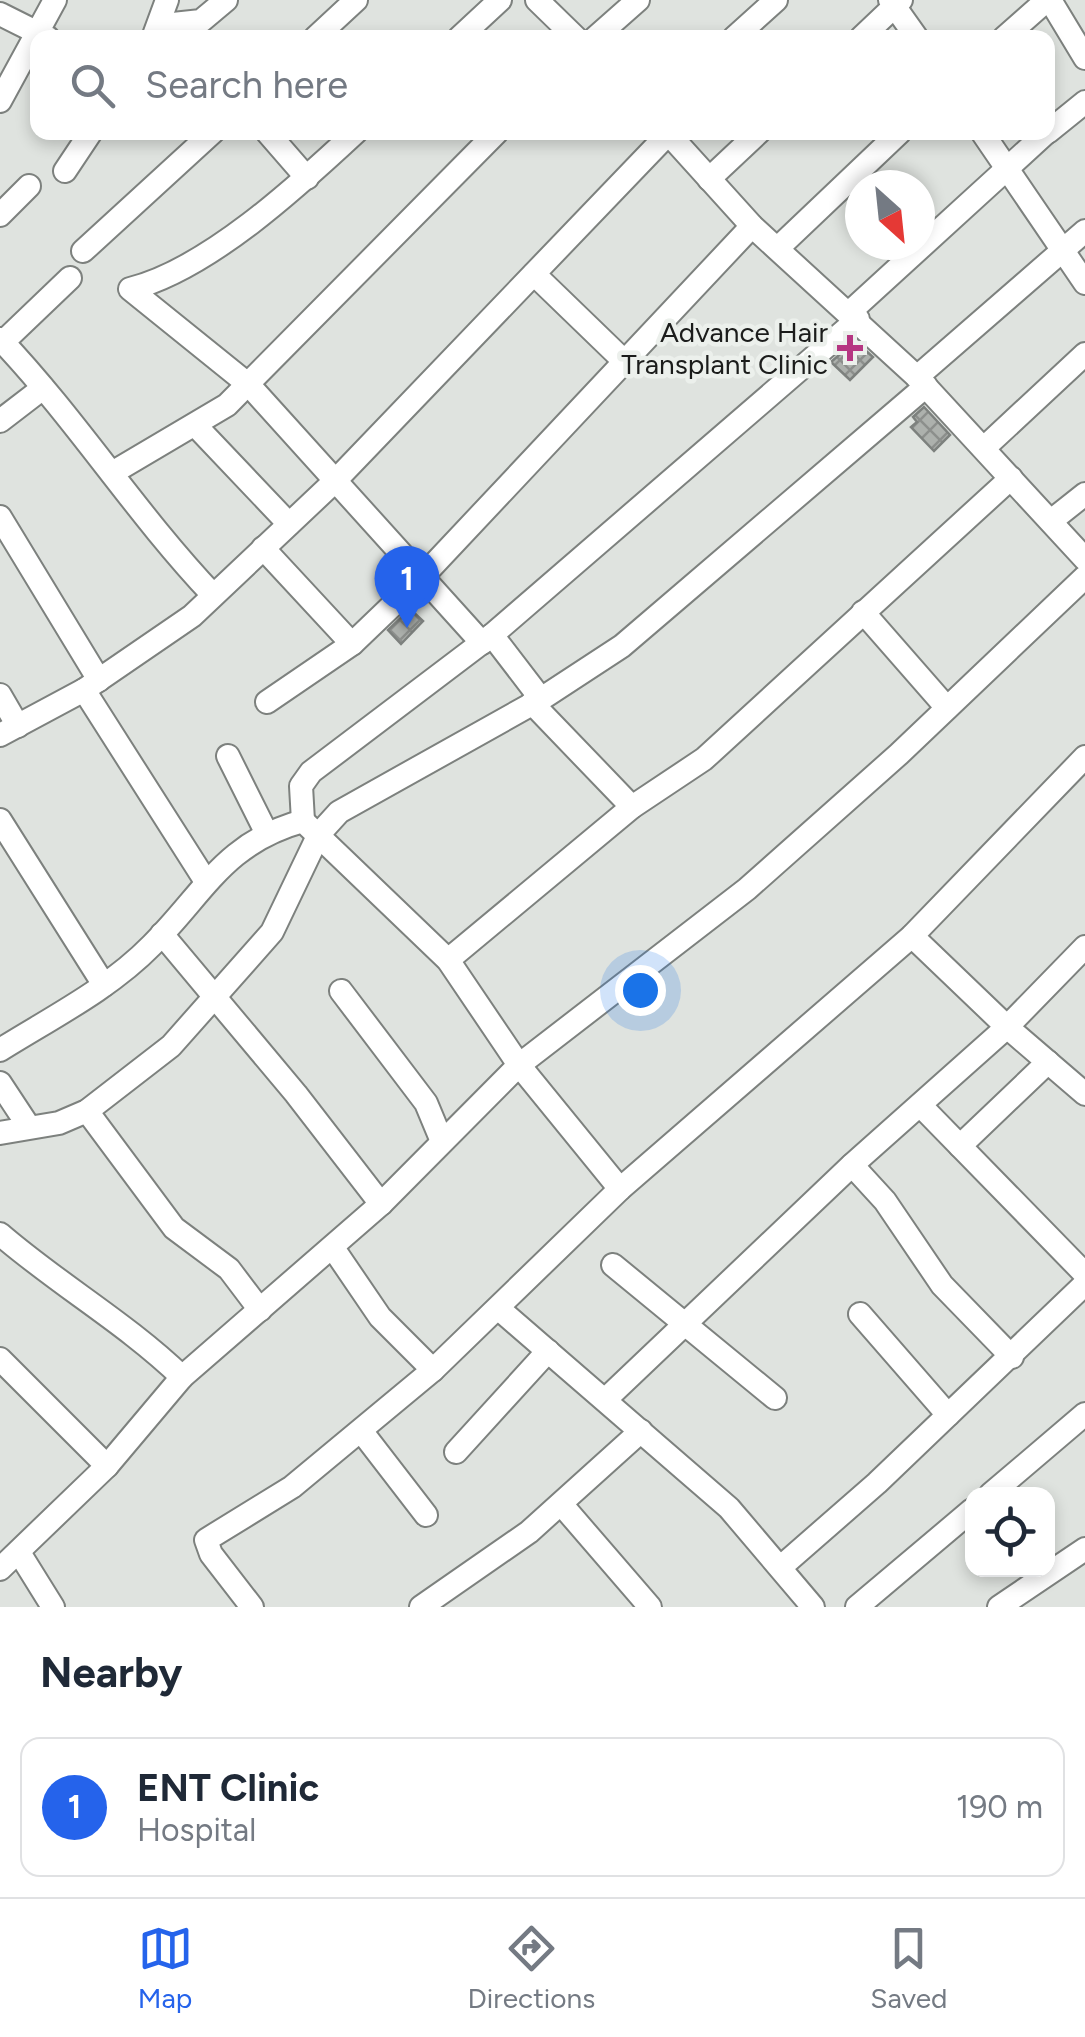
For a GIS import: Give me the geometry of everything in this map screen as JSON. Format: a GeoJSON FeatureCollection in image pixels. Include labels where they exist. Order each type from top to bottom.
{"type":"FeatureCollection","features":[{"type":"Feature","properties":{"kind":"street"},"geometry":{"type":"LineString","coordinates":[[44,30],[55,0]]}},
{"type":"Feature","properties":{"kind":"street"},"geometry":{"type":"LineString","coordinates":[[158,30],[167,0]]}},
{"type":"Feature","properties":{"kind":"street"},"geometry":{"type":"LineString","coordinates":[[165,30],[172,24],[201,21],[226,0]]}},
{"type":"Feature","properties":{"kind":"street"},"geometry":{"type":"LineString","coordinates":[[324,30],[356,0]]}},
{"type":"Feature","properties":{"kind":"street"},"geometry":{"type":"LineString","coordinates":[[468,30],[500,0]]}},
{"type":"Feature","properties":{"kind":"street"},"geometry":{"type":"LineString","coordinates":[[537,0],[568,30]]}},
{"type":"Feature","properties":{"kind":"street"},"geometry":{"type":"LineString","coordinates":[[604,30],[638,0]]}},
{"type":"Feature","properties":{"kind":"street"},"geometry":{"type":"LineString","coordinates":[[743,30],[776,0]]}},
{"type":"Feature","properties":{"kind":"street"},"geometry":{"type":"LineString","coordinates":[[1013,30],[1049,0],[1085,58]]}},
{"type":"Feature","properties":{"kind":"street"},"geometry":{"type":"LineString","coordinates":[[869,30],[895,2],[912,30]]}},
{"type":"Feature","properties":{"kind":"street"},"geometry":{"type":"LineString","coordinates":[[0,14],[32,30]]}},
{"type":"Feature","properties":{"kind":"street"},"geometry":{"type":"LineString","coordinates":[[0,101],[30,54]]}},
{"type":"Feature","properties":{"kind":"street"},"geometry":{"type":"LineString","coordinates":[[1055,126],[1085,102]]}},
{"type":"Feature","properties":{"kind":"street"},"geometry":{"type":"LineString","coordinates":[[65,172],[86,140]]}},
{"type":"Feature","properties":{"kind":"street"},"geometry":{"type":"LineString","coordinates":[[83,252],[204,140]]}},
{"type":"Feature","properties":{"kind":"street"},"geometry":{"type":"LineString","coordinates":[[274,140],[306,178]]}},
{"type":"Feature","properties":{"kind":"street"},"geometry":{"type":"LineString","coordinates":[[347,140],[306,178],[186,268],[130,288],[249,385],[423,576],[487,639],[536,701],[632,808]]}},
{"type":"Feature","properties":{"kind":"street"},"geometry":{"type":"LineString","coordinates":[[112,473],[196,426],[249,385],[489,140]]}},
{"type":"Feature","properties":{"kind":"street"},"geometry":{"type":"LineString","coordinates":[[0,695],[9,730],[92,685],[170,634],[336,480],[660,140]]}},
{"type":"Feature","properties":{"kind":"street"},"geometry":{"type":"LineString","coordinates":[[673,140],[752,226],[854,315],[922,382],[1085,559]]}},
{"type":"Feature","properties":{"kind":"street"},"geometry":{"type":"LineString","coordinates":[[709,179],[750,140]]}},
{"type":"Feature","properties":{"kind":"street"},"geometry":{"type":"LineString","coordinates":[[779,248],[892,140]]}},
{"type":"Feature","properties":{"kind":"street"},"geometry":{"type":"LineString","coordinates":[[987,140],[1085,282]]}},
{"type":"Feature","properties":{"kind":"street"},"geometry":{"type":"LineString","coordinates":[[620,1189],[518,1065],[448,960],[311,827],[301,786],[311,772],[487,639],[854,315],[1004,167],[1037,140]]}},
{"type":"Feature","properties":{"kind":"street"},"geometry":{"type":"LineString","coordinates":[[0,215],[29,186]]}},
{"type":"Feature","properties":{"kind":"street"},"geometry":{"type":"LineString","coordinates":[[267,702],[352,644],[423,576],[752,226]]}},
{"type":"Feature","properties":{"kind":"street"},"geometry":{"type":"LineString","coordinates":[[0,1050],[104,985],[162,934],[205,880],[266,832],[311,827],[340,812],[536,701],[622,646],[922,382],[1085,232]]}},
{"type":"Feature","properties":{"kind":"street"},"geometry":{"type":"LineString","coordinates":[[534,274],[624,362]]}},
{"type":"Feature","properties":{"kind":"street"},"geometry":{"type":"LineString","coordinates":[[70,278],[1,341],[168,546],[213,595]]}},
{"type":"Feature","properties":{"kind":"street"},"geometry":{"type":"LineString","coordinates":[[984,448],[1085,354]]}},
{"type":"Feature","properties":{"kind":"street"},"geometry":{"type":"LineString","coordinates":[[0,421],[43,388]]}},
{"type":"Feature","properties":{"kind":"street"},"geometry":{"type":"LineString","coordinates":[[196,426],[290,524]]}},
{"type":"Feature","properties":{"kind":"street"},"geometry":{"type":"LineString","coordinates":[[448,960],[632,808],[704,759],[1012,478]]}},
{"type":"Feature","properties":{"kind":"street"},"geometry":{"type":"LineString","coordinates":[[1051,521],[1085,494]]}},
{"type":"Feature","properties":{"kind":"street"},"geometry":{"type":"LineString","coordinates":[[0,516],[205,880]]}},
{"type":"Feature","properties":{"kind":"street"},"geometry":{"type":"LineString","coordinates":[[263,548],[352,644]]}},
{"type":"Feature","properties":{"kind":"street"},"geometry":{"type":"LineString","coordinates":[[0,1570],[107,1466],[182,1377],[381,1204],[518,1065],[746,889],[1085,577]]}},
{"type":"Feature","properties":{"kind":"street"},"geometry":{"type":"LineString","coordinates":[[863,612],[947,708]]}},
{"type":"Feature","properties":{"kind":"street"},"geometry":{"type":"LineString","coordinates":[[228,756],[266,832]]}},
{"type":"Feature","properties":{"kind":"street"},"geometry":{"type":"LineString","coordinates":[[252,1607],[211,1554],[206,1540],[292,1487],[432,1370],[620,1189],[912,936],[1085,757]]}},
{"type":"Feature","properties":{"kind":"street"},"geometry":{"type":"LineString","coordinates":[[0,820],[104,985]]}},
{"type":"Feature","properties":{"kind":"street"},"geometry":{"type":"LineString","coordinates":[[0,1134],[59,1123],[87,1111],[162,1054],[272,932],[311,827]]}},
{"type":"Feature","properties":{"kind":"street"},"geometry":{"type":"LineString","coordinates":[[162,934],[381,1204]]}},
{"type":"Feature","properties":{"kind":"street"},"geometry":{"type":"LineString","coordinates":[[912,936],[1006,1028],[1085,1094]]}},
{"type":"Feature","properties":{"kind":"street"},"geometry":{"type":"LineString","coordinates":[[606,1399],[852,1165],[1006,1028],[1085,947]]}},
{"type":"Feature","properties":{"kind":"street"},"geometry":{"type":"LineString","coordinates":[[340,991],[426,1104],[441,1139]]}},
{"type":"Feature","properties":{"kind":"street"},"geometry":{"type":"LineString","coordinates":[[960,1146],[1048,1062]]}},
{"type":"Feature","properties":{"kind":"street"},"geometry":{"type":"LineString","coordinates":[[0,1083],[28,1127]]}},
{"type":"Feature","properties":{"kind":"street"},"geometry":{"type":"LineString","coordinates":[[920,1105],[1085,1274]]}},
{"type":"Feature","properties":{"kind":"street"},"geometry":{"type":"LineString","coordinates":[[87,1111],[174,1228],[229,1269],[260,1310]]}},
{"type":"Feature","properties":{"kind":"street"},"geometry":{"type":"LineString","coordinates":[[852,1165],[885,1201],[942,1285],[1012,1357]]}},
{"type":"Feature","properties":{"kind":"street"},"geometry":{"type":"LineString","coordinates":[[0,1234],[53,1278],[136,1334],[182,1377]]}},
{"type":"Feature","properties":{"kind":"street"},"geometry":{"type":"LineString","coordinates":[[333,1248],[380,1317],[432,1370]]}},
{"type":"Feature","properties":{"kind":"street"},"geometry":{"type":"LineString","coordinates":[[614,1265],[775,1398]]}},
{"type":"Feature","properties":{"kind":"street"},"geometry":{"type":"LineString","coordinates":[[782,1566],[1012,1357],[1085,1284]]}},
{"type":"Feature","properties":{"kind":"street"},"geometry":{"type":"LineString","coordinates":[[499,1309],[729,1508],[813,1607]]}},
{"type":"Feature","properties":{"kind":"street"},"geometry":{"type":"LineString","coordinates":[[860,1314],[948,1416]]}},
{"type":"Feature","properties":{"kind":"street"},"geometry":{"type":"LineString","coordinates":[[456,1452],[548,1351]]}},
{"type":"Feature","properties":{"kind":"street"},"geometry":{"type":"LineString","coordinates":[[0,1359],[107,1466]]}},
{"type":"Feature","properties":{"kind":"street"},"geometry":{"type":"LineString","coordinates":[[1000,1487],[1085,1414]]}},
{"type":"Feature","properties":{"kind":"street"},"geometry":{"type":"LineString","coordinates":[[421,1607],[562,1505],[641,1431]]}},
{"type":"Feature","properties":{"kind":"street"},"geometry":{"type":"LineString","coordinates":[[362,1432],[426,1515]]}},
{"type":"Feature","properties":{"kind":"street"},"geometry":{"type":"LineString","coordinates":[[562,1505],[650,1607]]}},
{"type":"Feature","properties":{"kind":"street"},"geometry":{"type":"LineString","coordinates":[[857,1607],[965,1516]]}},
{"type":"Feature","properties":{"kind":"street"},"geometry":{"type":"LineString","coordinates":[[1002,1606],[1085,1550]]}},
{"type":"Feature","properties":{"kind":"street"},"geometry":{"type":"LineString","coordinates":[[20,1554],[53,1607]]}},
{"type":"Feature","properties":{"kind":"building"},"geometry":{"type":"Polygon","coordinates":[[[855,341],[873,357],[850,380],[831,362],[855,341]]]}},
{"type":"Feature","properties":{"kind":"building"},"geometry":{"type":"Polygon","coordinates":[[[924,407],[950,435],[934,451],[911,427],[917,422],[913,417],[924,407]]]}},
{"type":"Feature","properties":{"kind":"building"},"geometry":{"type":"Polygon","coordinates":[[[410,609],[423,621],[401,644],[388,630],[410,609]]]}},
{"type":"Feature","properties":{"kind":"place","name":"Advance Hair Transplant Clinic"},"geometry":{"type":"Point","coordinates":[850,348]}},
{"type":"Feature","properties":{"kind":"place","name":"ENT Clinic"},"geometry":{"type":"Point","coordinates":[407,628]}}]}
